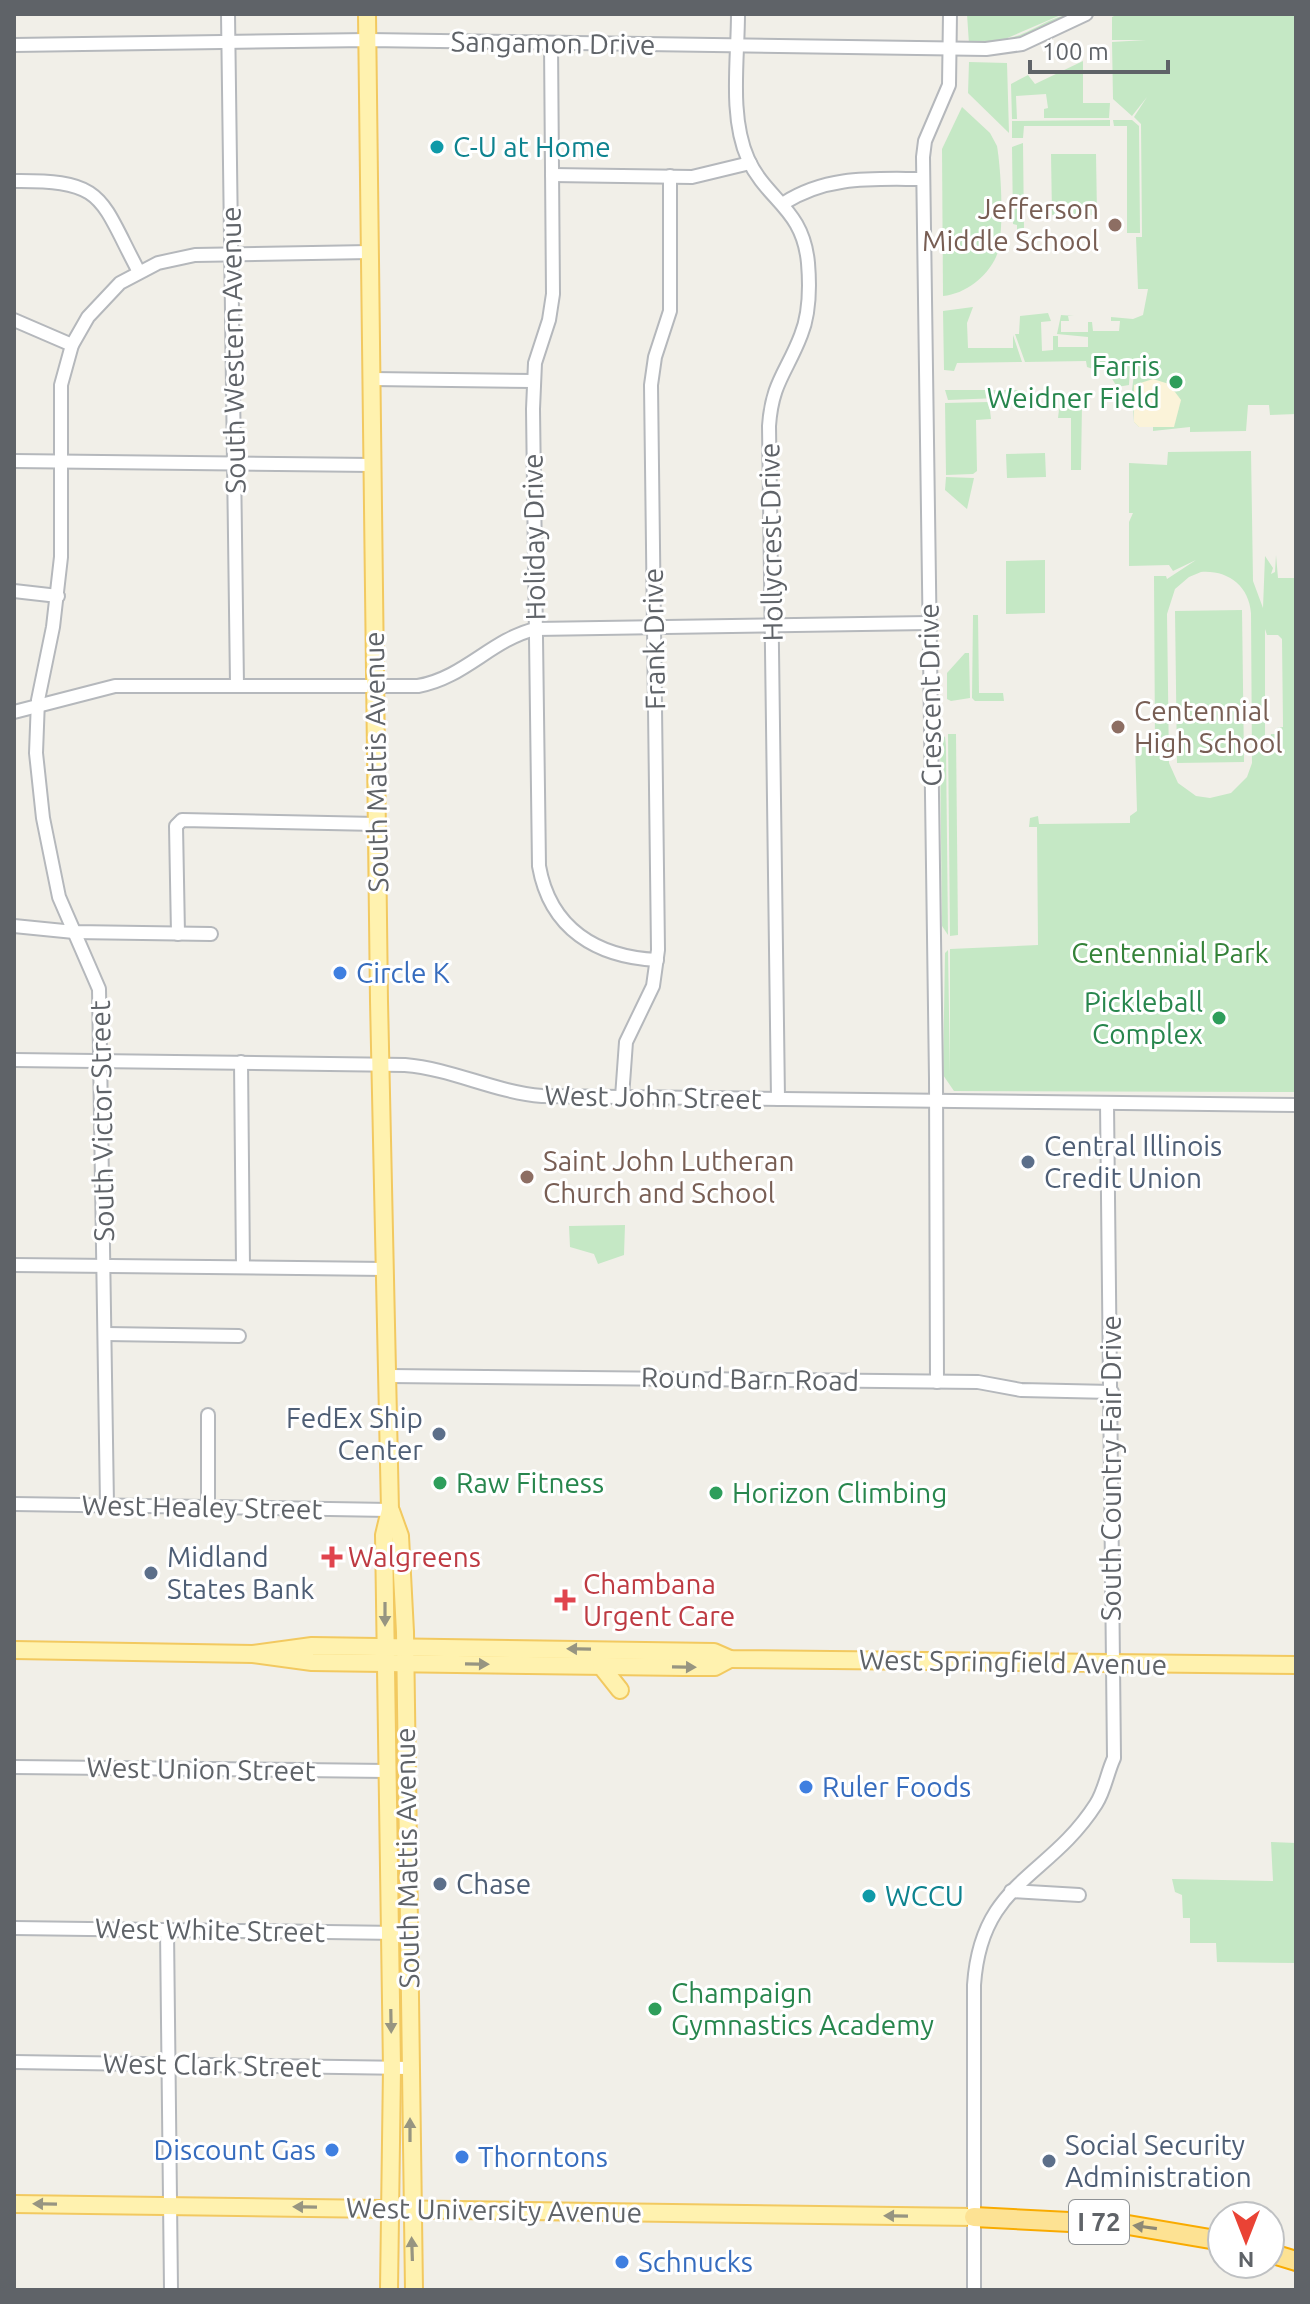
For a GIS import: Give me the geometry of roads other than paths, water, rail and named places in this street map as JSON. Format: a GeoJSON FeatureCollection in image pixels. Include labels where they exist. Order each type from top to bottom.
{"type":"FeatureCollection","features":[{"type":"Feature","properties":{"kind":"highway","name":"I 72"},"geometry":{"type":"LineString","coordinates":[[974,2217],[1128,2225],[1206,2238]]}},
{"type":"Feature","properties":{"kind":"main road","name":"South Mattis Avenue"},"geometry":{"type":"LineString","coordinates":[[367,14],[377,824],[389,1376],[390,1510],[384,1535],[392,2068],[390,2286]]}},
{"type":"Feature","properties":{"kind":"main road","name":"South Mattis Avenue"},"geometry":{"type":"LineString","coordinates":[[390,1510],[400,1536],[405,1655],[414,2290]]}},
{"type":"Feature","properties":{"kind":"main road","name":"West Springfield Avenue"},"geometry":{"type":"LineString","coordinates":[[14,1650],[253,1654],[312,1646],[386,1655],[714,1652],[730,1659],[1296,1665]]}},
{"type":"Feature","properties":{"kind":"main road","name":"West Springfield Avenue"},"geometry":{"type":"LineString","coordinates":[[405,1655],[601,1666],[715,1667],[730,1659]]}},
{"type":"Feature","properties":{"kind":"main road"},"geometry":{"type":"LineString","coordinates":[[601,1666],[620,1690]]}},
{"type":"Feature","properties":{"kind":"main road","name":"West University Avenue"},"geometry":{"type":"LineString","coordinates":[[14,2204],[974,2217]]}},
{"type":"Feature","properties":{"kind":"street","name":"South Western Avenue"},"geometry":{"type":"LineString","coordinates":[[228,14],[237,685]]}},
{"type":"Feature","properties":{"kind":"street","name":"Hollycrest Drive"},"geometry":{"type":"LineString","coordinates":[[738,14],[739,126],[750,163],[784,203],[802,237],[809,283],[801,334],[777,381],[771,405],[778,1099]]}},
{"type":"Feature","properties":{"kind":"street","name":"Crescent Drive"},"geometry":{"type":"LineString","coordinates":[[937,1382],[923,179],[925,141],[946,97],[951,48],[950,14]]}},
{"type":"Feature","properties":{"kind":"street","name":"Sangamon Drive"},"geometry":{"type":"LineString","coordinates":[[14,45],[368,40],[951,48],[1014,46],[1086,14]]}},
{"type":"Feature","properties":{"kind":"street","name":"Holiday Drive"},"geometry":{"type":"LineString","coordinates":[[551,43],[552,305],[535,363],[533,381],[538,847],[547,897],[572,931],[594,947],[620,957],[657,960]]}},
{"type":"Feature","properties":{"kind":"street"},"geometry":{"type":"LineString","coordinates":[[552,175],[711,175],[750,163]]}},
{"type":"Feature","properties":{"kind":"street","name":"Frank Drive"},"geometry":{"type":"LineString","coordinates":[[622,1097],[626,1042],[648,1000],[657,960],[651,385],[655,357],[670,311],[670,176]]}},
{"type":"Feature","properties":{"kind":"street"},"geometry":{"type":"LineString","coordinates":[[784,203],[810,188],[832,181],[923,179]]}},
{"type":"Feature","properties":{"kind":"street"},"geometry":{"type":"LineString","coordinates":[[14,181],[61,180],[92,193],[106,210],[139,272]]}},
{"type":"Feature","properties":{"kind":"street","name":"South Victor Street"},"geometry":{"type":"LineString","coordinates":[[107,1505],[106,1266],[99,989],[59,897],[43,818],[36,753],[38,707],[58,596],[61,385],[72,345],[103,299],[139,272],[179,257],[370,252]]}},
{"type":"Feature","properties":{"kind":"street"},"geometry":{"type":"LineString","coordinates":[[14,320],[72,345]]}},
{"type":"Feature","properties":{"kind":"street"},"geometry":{"type":"LineString","coordinates":[[372,379],[533,381]]}},
{"type":"Feature","properties":{"kind":"street"},"geometry":{"type":"LineString","coordinates":[[14,461],[373,465]]}},
{"type":"Feature","properties":{"kind":"street"},"geometry":{"type":"LineString","coordinates":[[14,591],[58,596]]}},
{"type":"Feature","properties":{"kind":"street"},"geometry":{"type":"LineString","coordinates":[[14,712],[115,686],[418,686],[445,679],[507,638],[535,629],[929,623]]}},
{"type":"Feature","properties":{"kind":"street"},"geometry":{"type":"LineString","coordinates":[[178,934],[176,826],[182,820],[377,824]]}},
{"type":"Feature","properties":{"kind":"street"},"geometry":{"type":"LineString","coordinates":[[14,926],[74,932],[211,934]]}},
{"type":"Feature","properties":{"kind":"street","name":"West John Street"},"geometry":{"type":"LineString","coordinates":[[14,1060],[381,1064],[424,1067],[518,1094],[1296,1105]]}},
{"type":"Feature","properties":{"kind":"street"},"geometry":{"type":"LineString","coordinates":[[241,1062],[243,1267]]}},
{"type":"Feature","properties":{"kind":"street","name":"South Country Fair Drive"},"geometry":{"type":"LineString","coordinates":[[974,2290],[975,1958],[988,1920],[1011,1891],[1086,1818],[1100,1797],[1114,1758],[1107,1103]]}},
{"type":"Feature","properties":{"kind":"street"},"geometry":{"type":"LineString","coordinates":[[14,1265],[386,1269]]}},
{"type":"Feature","properties":{"kind":"street"},"geometry":{"type":"LineString","coordinates":[[106,1334],[239,1336]]}},
{"type":"Feature","properties":{"kind":"street","name":"Round Barn Road"},"geometry":{"type":"LineString","coordinates":[[389,1376],[978,1382],[1021,1390],[1112,1392]]}},
{"type":"Feature","properties":{"kind":"street"},"geometry":{"type":"LineString","coordinates":[[208,1415],[208,1507]]}},
{"type":"Feature","properties":{"kind":"street","name":"West Healey Street"},"geometry":{"type":"LineString","coordinates":[[14,1504],[390,1510]]}},
{"type":"Feature","properties":{"kind":"street","name":"West Union Street"},"geometry":{"type":"LineString","coordinates":[[14,1767],[388,1771]]}},
{"type":"Feature","properties":{"kind":"street"},"geometry":{"type":"LineString","coordinates":[[1011,1891],[1079,1895]]}},
{"type":"Feature","properties":{"kind":"street","name":"West White Street"},"geometry":{"type":"LineString","coordinates":[[14,1928],[407,1933]]}},
{"type":"Feature","properties":{"kind":"street"},"geometry":{"type":"LineString","coordinates":[[167,1930],[171,2290]]}},
{"type":"Feature","properties":{"kind":"street","name":"West Clark Street"},"geometry":{"type":"LineString","coordinates":[[14,2062],[410,2068]]}},
{"type":"Feature","properties":{"kind":"place","name":"C-U at Home"},"geometry":{"type":"Point","coordinates":[437,147]}},
{"type":"Feature","properties":{"kind":"place","name":"Jefferson Middle School"},"geometry":{"type":"Point","coordinates":[1115,225]}},
{"type":"Feature","properties":{"kind":"place","name":"Farris Weidner Field"},"geometry":{"type":"Point","coordinates":[1176,382]}},
{"type":"Feature","properties":{"kind":"place","name":"Centennial High School"},"geometry":{"type":"Point","coordinates":[1118,727]}},
{"type":"Feature","properties":{"kind":"place","name":"Circle K"},"geometry":{"type":"Point","coordinates":[340,973]}},
{"type":"Feature","properties":{"kind":"place","name":"Pickleball Complex"},"geometry":{"type":"Point","coordinates":[1219,1018]}},
{"type":"Feature","properties":{"kind":"place","name":"Central Illinois Credit Union"},"geometry":{"type":"Point","coordinates":[1028,1162]}},
{"type":"Feature","properties":{"kind":"place","name":"Saint John Lutheran Church and School"},"geometry":{"type":"Point","coordinates":[527,1177]}},
{"type":"Feature","properties":{"kind":"place","name":"FedEx Ship Center"},"geometry":{"type":"Point","coordinates":[439,1434]}},
{"type":"Feature","properties":{"kind":"place","name":"Raw Fitness"},"geometry":{"type":"Point","coordinates":[440,1483]}},
{"type":"Feature","properties":{"kind":"place","name":"Horizon Climbing"},"geometry":{"type":"Point","coordinates":[716,1493]}},
{"type":"Feature","properties":{"kind":"place","name":"Walgreens"},"geometry":{"type":"Point","coordinates":[332,1557]}},
{"type":"Feature","properties":{"kind":"place","name":"Midland States Bank"},"geometry":{"type":"Point","coordinates":[151,1573]}},
{"type":"Feature","properties":{"kind":"place","name":"Chambana Urgent Care"},"geometry":{"type":"Point","coordinates":[565,1600]}},
{"type":"Feature","properties":{"kind":"place","name":"Ruler Foods"},"geometry":{"type":"Point","coordinates":[806,1787]}},
{"type":"Feature","properties":{"kind":"place","name":"Chase"},"geometry":{"type":"Point","coordinates":[440,1884]}},
{"type":"Feature","properties":{"kind":"place","name":"WCCU"},"geometry":{"type":"Point","coordinates":[869,1896]}},
{"type":"Feature","properties":{"kind":"place","name":"Champaign Gymnastics Academy"},"geometry":{"type":"Point","coordinates":[655,2009]}},
{"type":"Feature","properties":{"kind":"place","name":"Discount Gas"},"geometry":{"type":"Point","coordinates":[332,2150]}},
{"type":"Feature","properties":{"kind":"place","name":"Thorntons"},"geometry":{"type":"Point","coordinates":[462,2157]}},
{"type":"Feature","properties":{"kind":"place","name":"Social Security Administration"},"geometry":{"type":"Point","coordinates":[1049,2161]}},
{"type":"Feature","properties":{"kind":"place","name":"Schnucks"},"geometry":{"type":"Point","coordinates":[622,2262]}},
{"type":"Feature","properties":{"kind":"park label","name":"Centennial Park"},"geometry":{"type":"Point","coordinates":[1170,953]}}]}
